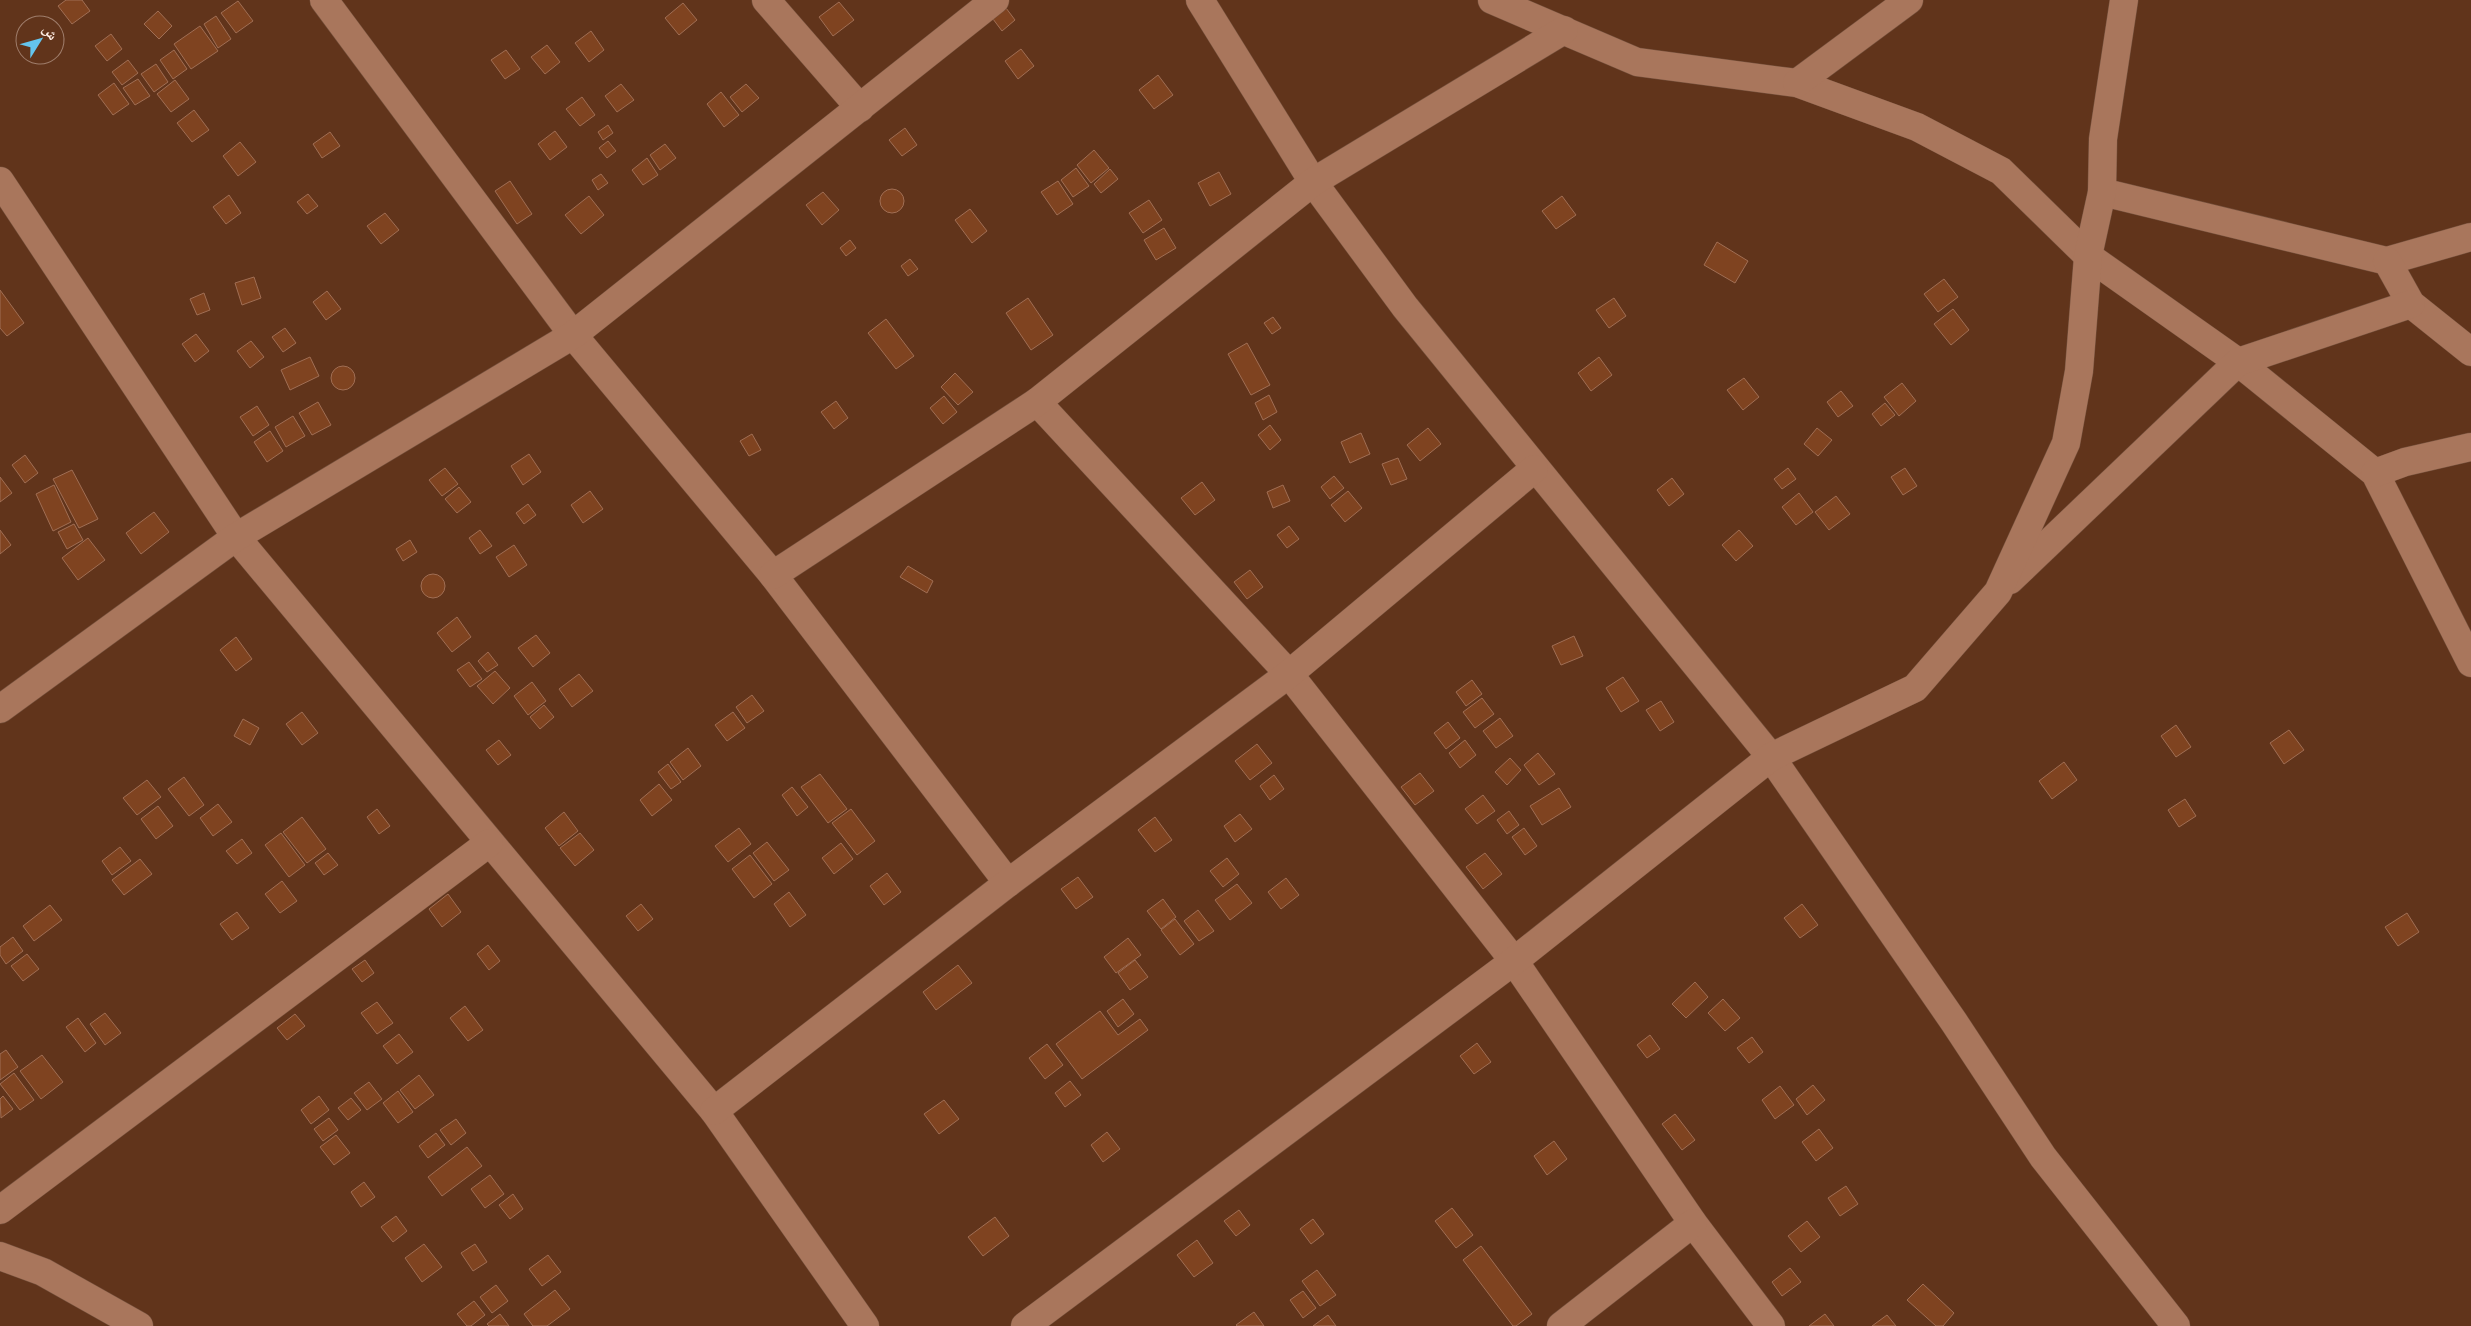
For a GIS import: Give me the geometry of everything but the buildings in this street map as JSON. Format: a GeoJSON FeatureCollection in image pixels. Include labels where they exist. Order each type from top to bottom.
{"type":"FeatureCollection","features":[{"type":"Feature","properties":{"kind":"street"},"geometry":{"type":"LineString","coordinates":[[324,0],[573,335],[774,575],[1008,883]]}},
{"type":"Feature","properties":{"kind":"street"},"geometry":{"type":"LineString","coordinates":[[766,0],[860,108]]}},
{"type":"Feature","properties":{"kind":"street"},"geometry":{"type":"LineString","coordinates":[[0,709],[236,537],[573,335],[995,0]]}},
{"type":"Feature","properties":{"kind":"street"},"geometry":{"type":"LineString","coordinates":[[1200,0],[1313,182],[1405,308],[1534,469],[1771,757],[1954,1022],[2043,1157],[2176,1326]]}},
{"type":"Feature","properties":{"kind":"street"},"geometry":{"type":"LineString","coordinates":[[1492,0],[1638,62],[1796,83],[1916,126],[2001,171],[2088,256],[2238,362],[2375,472],[2471,664]]}},
{"type":"Feature","properties":{"kind":"street"},"geometry":{"type":"LineString","coordinates":[[1796,83],[1909,0]]}},
{"type":"Feature","properties":{"kind":"street"},"geometry":{"type":"LineString","coordinates":[[1998,592],[2066,444],[2079,371],[2088,256],[2102,192],[2103,139],[2124,0]]}},
{"type":"Feature","properties":{"kind":"street"},"geometry":{"type":"LineString","coordinates":[[774,575],[1037,402],[1313,182],[1564,30]]}},
{"type":"Feature","properties":{"kind":"street"},"geometry":{"type":"LineString","coordinates":[[0,181],[236,537],[714,1111],[865,1326]]}},
{"type":"Feature","properties":{"kind":"street"},"geometry":{"type":"LineString","coordinates":[[2102,192],[2387,261],[2471,237]]}},
{"type":"Feature","properties":{"kind":"street"},"geometry":{"type":"LineString","coordinates":[[2387,261],[2411,304],[2471,352]]}},
{"type":"Feature","properties":{"kind":"street"},"geometry":{"type":"LineString","coordinates":[[1025,1326],[1514,961],[1771,757],[1915,688],[1998,592],[2238,362],[2411,304]]}},
{"type":"Feature","properties":{"kind":"street"},"geometry":{"type":"LineString","coordinates":[[1037,402],[1289,674],[1514,961],[1693,1223],[1771,1326]]}},
{"type":"Feature","properties":{"kind":"street"},"geometry":{"type":"LineString","coordinates":[[2375,472],[2405,462],[2471,447]]}},
{"type":"Feature","properties":{"kind":"street"},"geometry":{"type":"LineString","coordinates":[[714,1111],[1008,883],[1289,674],[1534,469]]}},
{"type":"Feature","properties":{"kind":"street"},"geometry":{"type":"LineString","coordinates":[[0,1210],[489,843]]}},
{"type":"Feature","properties":{"kind":"street"},"geometry":{"type":"LineString","coordinates":[[1561,1326],[1693,1223]]}},
{"type":"Feature","properties":{"kind":"street"},"geometry":{"type":"LineString","coordinates":[[0,1256],[42,1272],[139,1326]]}}]}
